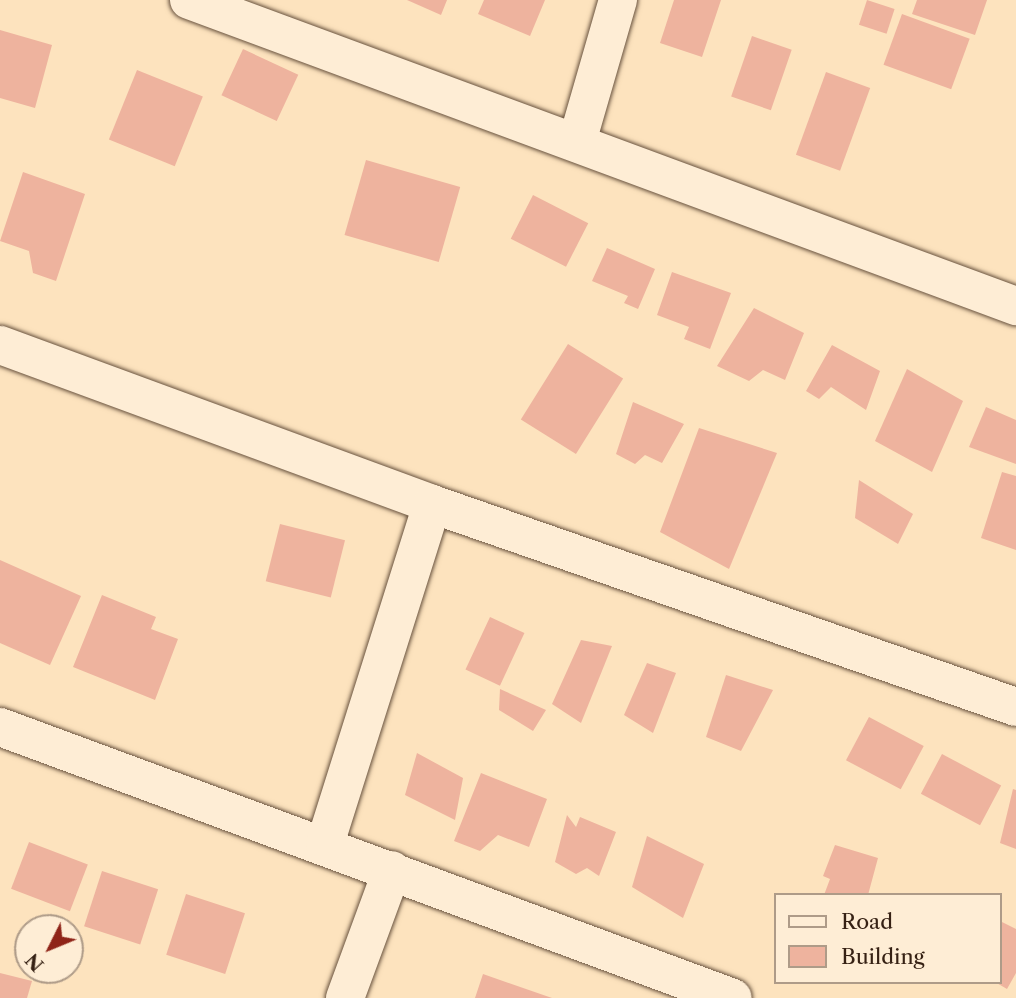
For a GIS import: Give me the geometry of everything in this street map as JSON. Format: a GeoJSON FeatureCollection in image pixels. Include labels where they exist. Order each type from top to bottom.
{"type":"FeatureCollection","features":[{"type":"Feature","properties":{"kind":"street"},"geometry":{"type":"LineString","coordinates":[[189,0],[1016,306]]}},
{"type":"Feature","properties":{"kind":"street"},"geometry":{"type":"LineString","coordinates":[[577,142],[618,0]]}},
{"type":"Feature","properties":{"kind":"street"},"geometry":{"type":"LineString","coordinates":[[0,345],[432,503],[1016,707]]}},
{"type":"Feature","properties":{"kind":"street"},"geometry":{"type":"LineString","coordinates":[[325,844],[432,503]]}},
{"type":"Feature","properties":{"kind":"street"},"geometry":{"type":"LineString","coordinates":[[0,727],[325,844],[733,998]]}},
{"type":"Feature","properties":{"kind":"street"},"geometry":{"type":"LineString","coordinates":[[345,998],[392,870]]}},
{"type":"Feature","properties":{"kind":"building"},"geometry":{"type":"Polygon","coordinates":[[[407,0],[447,0],[441,15],[407,0]]]}},
{"type":"Feature","properties":{"kind":"building"},"geometry":{"type":"Polygon","coordinates":[[[484,0],[545,0],[530,36],[478,14],[484,0]]]}},
{"type":"Feature","properties":{"kind":"building"},"geometry":{"type":"Polygon","coordinates":[[[674,0],[721,0],[702,57],[660,43],[674,0]]]}},
{"type":"Feature","properties":{"kind":"building"},"geometry":{"type":"Polygon","coordinates":[[[867,0],[895,9],[887,34],[859,25],[867,0]]]}},
{"type":"Feature","properties":{"kind":"building"},"geometry":{"type":"Polygon","coordinates":[[[917,0],[987,0],[975,35],[912,14],[917,0]]]}},
{"type":"Feature","properties":{"kind":"building"},"geometry":{"type":"Polygon","coordinates":[[[902,14],[970,39],[951,89],[884,65],[902,14]]]}},
{"type":"Feature","properties":{"kind":"building"},"geometry":{"type":"Polygon","coordinates":[[[0,30],[52,45],[35,108],[0,98],[0,30]]]}},
{"type":"Feature","properties":{"kind":"building"},"geometry":{"type":"Polygon","coordinates":[[[752,36],[792,50],[771,110],[731,97],[752,36]]]}},
{"type":"Feature","properties":{"kind":"building"},"geometry":{"type":"Polygon","coordinates":[[[243,49],[298,75],[277,121],[221,95],[243,49]]]}},
{"type":"Feature","properties":{"kind":"building"},"geometry":{"type":"Polygon","coordinates":[[[137,70],[203,97],[175,166],[109,140],[137,70]]]}},
{"type":"Feature","properties":{"kind":"building"},"geometry":{"type":"Polygon","coordinates":[[[826,72],[870,88],[840,171],[796,155],[826,72]]]}},
{"type":"Feature","properties":{"kind":"building"},"geometry":{"type":"Polygon","coordinates":[[[366,160],[460,187],[439,262],[345,235],[366,160]]]}},
{"type":"Feature","properties":{"kind":"building"},"geometry":{"type":"Polygon","coordinates":[[[23,172],[85,194],[56,281],[33,273],[29,251],[0,241],[23,172]]]}},
{"type":"Feature","properties":{"kind":"building"},"geometry":{"type":"Polygon","coordinates":[[[533,195],[588,223],[566,267],[511,239],[533,195]]]}},
{"type":"Feature","properties":{"kind":"building"},"geometry":{"type":"Polygon","coordinates":[[[607,248],[655,269],[638,309],[624,303],[628,296],[592,281],[607,248]]]}},
{"type":"Feature","properties":{"kind":"building"},"geometry":{"type":"Polygon","coordinates":[[[672,272],[731,293],[710,349],[684,339],[689,327],[657,315],[672,272]]]}},
{"type":"Feature","properties":{"kind":"building"},"geometry":{"type":"Polygon","coordinates":[[[754,308],[804,333],[785,380],[763,370],[749,381],[717,366],[754,308]]]}},
{"type":"Feature","properties":{"kind":"building"},"geometry":{"type":"Polygon","coordinates":[[[568,344],[623,378],[576,454],[521,419],[568,344]]]}},
{"type":"Feature","properties":{"kind":"building"},"geometry":{"type":"Polygon","coordinates":[[[832,345],[880,371],[866,410],[831,387],[819,399],[806,391],[832,345]]]}},
{"type":"Feature","properties":{"kind":"building"},"geometry":{"type":"Polygon","coordinates":[[[907,369],[963,401],[932,472],[875,441],[907,369]]]}},
{"type":"Feature","properties":{"kind":"building"},"geometry":{"type":"Polygon","coordinates":[[[633,402],[684,424],[662,463],[645,455],[635,464],[616,454],[633,402]]]}},
{"type":"Feature","properties":{"kind":"building"},"geometry":{"type":"Polygon","coordinates":[[[986,407],[1016,420],[1016,464],[969,447],[986,407]]]}},
{"type":"Feature","properties":{"kind":"building"},"geometry":{"type":"Polygon","coordinates":[[[699,428],[777,453],[729,569],[660,532],[699,428]]]}},
{"type":"Feature","properties":{"kind":"building"},"geometry":{"type":"Polygon","coordinates":[[[1002,472],[1016,476],[1016,550],[981,538],[1002,472]]]}},
{"type":"Feature","properties":{"kind":"building"},"geometry":{"type":"Polygon","coordinates":[[[859,480],[913,514],[898,544],[855,518],[859,480]]]}},
{"type":"Feature","properties":{"kind":"building"},"geometry":{"type":"Polygon","coordinates":[[[280,524],[345,540],[331,597],[266,581],[280,524]]]}},
{"type":"Feature","properties":{"kind":"building"},"geometry":{"type":"Polygon","coordinates":[[[0,560],[81,596],[50,665],[0,643],[0,560]]]}},
{"type":"Feature","properties":{"kind":"building"},"geometry":{"type":"Polygon","coordinates":[[[102,595],[156,617],[151,629],[178,639],[155,700],[73,667],[102,595]]]}},
{"type":"Feature","properties":{"kind":"building"},"geometry":{"type":"Polygon","coordinates":[[[490,617],[524,633],[500,686],[465,670],[490,617]]]}},
{"type":"Feature","properties":{"kind":"building"},"geometry":{"type":"Polygon","coordinates":[[[581,640],[612,646],[581,723],[552,704],[581,640]]]}},
{"type":"Feature","properties":{"kind":"building"},"geometry":{"type":"Polygon","coordinates":[[[647,663],[676,673],[653,733],[624,715],[647,663]]]}},
{"type":"Feature","properties":{"kind":"building"},"geometry":{"type":"Polygon","coordinates":[[[726,675],[773,690],[741,751],[706,737],[726,675]]]}},
{"type":"Feature","properties":{"kind":"building"},"geometry":{"type":"Polygon","coordinates":[[[500,689],[546,710],[533,731],[499,710],[500,689]]]}},
{"type":"Feature","properties":{"kind":"building"},"geometry":{"type":"Polygon","coordinates":[[[869,717],[924,746],[901,789],[846,760],[869,717]]]}},
{"type":"Feature","properties":{"kind":"building"},"geometry":{"type":"Polygon","coordinates":[[[417,753],[463,778],[455,820],[405,795],[417,753]]]}},
{"type":"Feature","properties":{"kind":"building"},"geometry":{"type":"Polygon","coordinates":[[[942,754],[1001,785],[980,825],[921,794],[942,754]]]}},
{"type":"Feature","properties":{"kind":"building"},"geometry":{"type":"Polygon","coordinates":[[[481,773],[547,799],[529,847],[498,835],[480,851],[454,841],[481,773]]]}},
{"type":"Feature","properties":{"kind":"building"},"geometry":{"type":"Polygon","coordinates":[[[1013,789],[1016,790],[1016,849],[1000,843],[1013,789]]]}},
{"type":"Feature","properties":{"kind":"building"},"geometry":{"type":"Polygon","coordinates":[[[567,815],[576,827],[580,817],[616,832],[599,876],[587,868],[576,874],[555,862],[567,815]]]}},
{"type":"Feature","properties":{"kind":"building"},"geometry":{"type":"Polygon","coordinates":[[[647,836],[704,864],[683,918],[632,887],[647,836]]]}},
{"type":"Feature","properties":{"kind":"building"},"geometry":{"type":"Polygon","coordinates":[[[29,842],[88,865],[70,911],[11,889],[29,842]]]}},
{"type":"Feature","properties":{"kind":"building"},"geometry":{"type":"Polygon","coordinates":[[[835,845],[878,858],[869,893],[825,893],[830,879],[823,876],[835,845]]]}},
{"type":"Feature","properties":{"kind":"building"},"geometry":{"type":"Polygon","coordinates":[[[102,871],[158,889],[140,944],[84,926],[102,871]]]}},
{"type":"Feature","properties":{"kind":"building"},"geometry":{"type":"Polygon","coordinates":[[[186,894],[245,913],[225,974],[166,955],[186,894]]]}},
{"type":"Feature","properties":{"kind":"building"},"geometry":{"type":"Polygon","coordinates":[[[1002,922],[1016,929],[1016,973],[1007,989],[998,984],[1002,984],[1002,922]]]}},
{"type":"Feature","properties":{"kind":"building"},"geometry":{"type":"Polygon","coordinates":[[[0,973],[14,976],[14,984],[31,984],[27,998],[0,998],[0,973]]]}},
{"type":"Feature","properties":{"kind":"building"},"geometry":{"type":"Polygon","coordinates":[[[483,974],[552,998],[475,998],[483,974]]]}}]}
